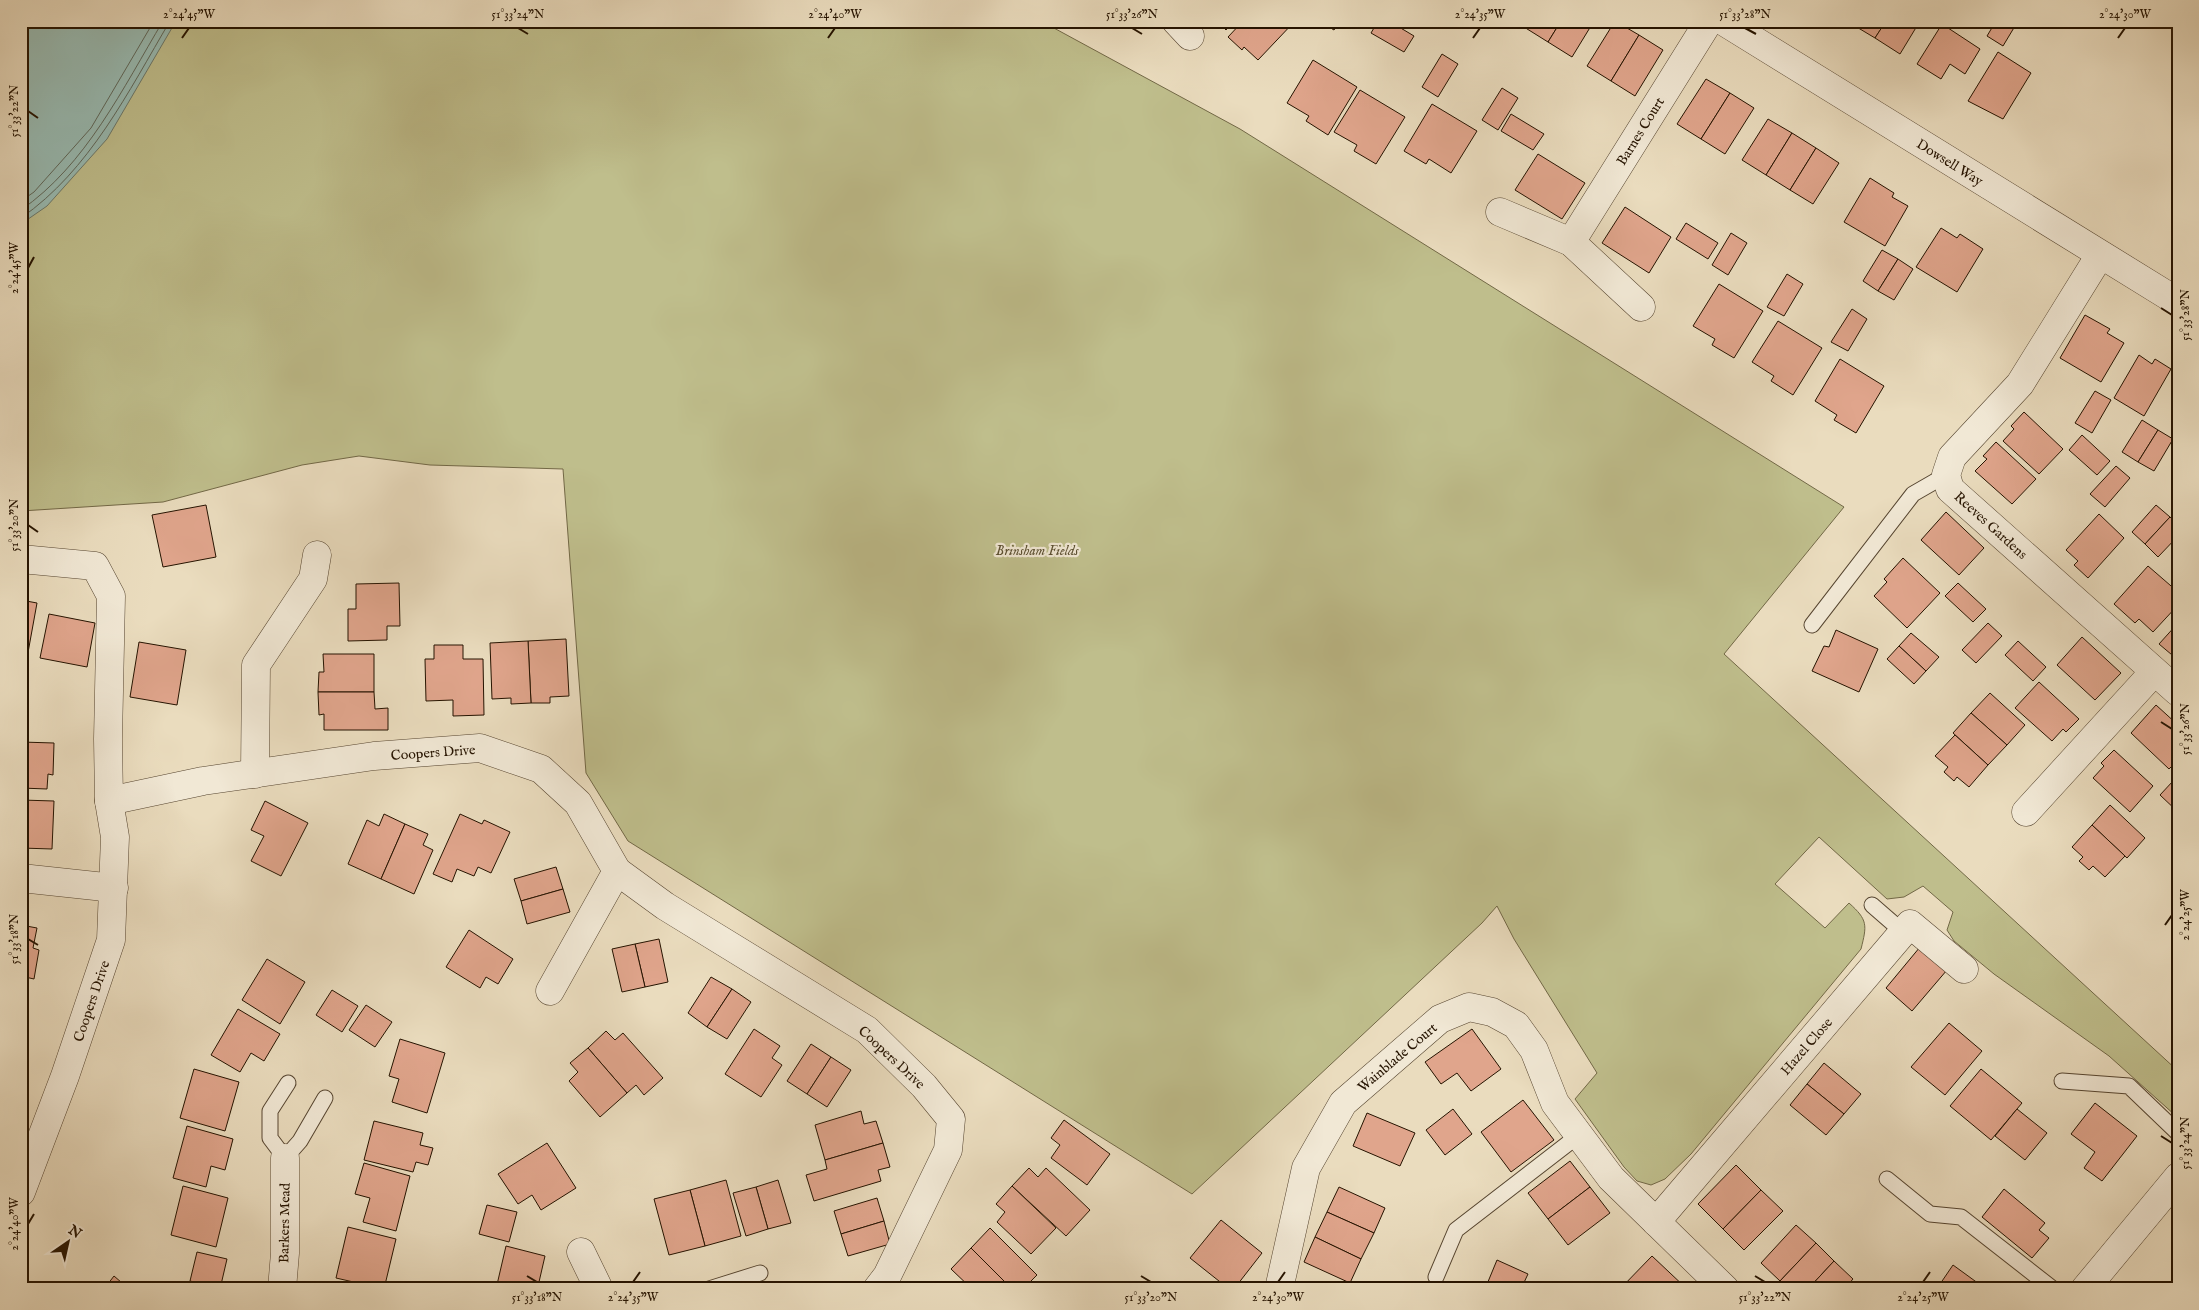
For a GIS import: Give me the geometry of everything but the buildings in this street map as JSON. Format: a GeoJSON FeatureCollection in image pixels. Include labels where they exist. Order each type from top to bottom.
{"type":"FeatureCollection","features":[{"type":"Feature","properties":{"kind":"street","name":"Barnes Court"},"geometry":{"type":"LineString","coordinates":[[1571,242],[1709,21]]}},
{"type":"Feature","properties":{"kind":"street","name":"Dowsell Way"},"geometry":{"type":"LineString","coordinates":[[1723,21],[2178,302]]}},
{"type":"Feature","properties":{"kind":"street"},"geometry":{"type":"LineString","coordinates":[[1500,212],[1571,242],[1641,307]]}},
{"type":"Feature","properties":{"kind":"street"},"geometry":{"type":"LineString","coordinates":[[1946,475],[1952,457],[2020,384],[2100,255]]}},
{"type":"Feature","properties":{"kind":"street","name":"Reeves Gardens"},"geometry":{"type":"LineString","coordinates":[[1946,475],[1950,489],[2178,692]]}},
{"type":"Feature","properties":{"kind":"street"},"geometry":{"type":"LineString","coordinates":[[255,774],[256,666],[313,579],[316,555]]}},
{"type":"Feature","properties":{"kind":"street","name":"Coopers Drive"},"geometry":{"type":"LineString","coordinates":[[21,559],[95,566],[111,596],[108,739],[109,801],[115,837],[111,940],[65,1076],[21,1192]]}},
{"type":"Feature","properties":{"kind":"street"},"geometry":{"type":"LineString","coordinates":[[2026,812],[2154,672]]}},
{"type":"Feature","properties":{"kind":"street","name":"Coopers Drive"},"geometry":{"type":"LineString","coordinates":[[109,801],[203,781],[374,756],[480,748],[541,770],[578,803],[618,871],[665,906],[867,1030],[924,1086],[951,1119],[948,1150],[887,1276],[877,1289]]}},
{"type":"Feature","properties":{"kind":"street"},"geometry":{"type":"LineString","coordinates":[[550,991],[618,871]]}},
{"type":"Feature","properties":{"kind":"street"},"geometry":{"type":"LineString","coordinates":[[21,878],[114,888]]}},
{"type":"Feature","properties":{"kind":"street"},"geometry":{"type":"LineString","coordinates":[[1903,932],[1910,924],[1964,969]]}},
{"type":"Feature","properties":{"kind":"street","name":"Hazel Close"},"geometry":{"type":"LineString","coordinates":[[1656,1222],[1903,932]]}},
{"type":"Feature","properties":{"kind":"street","name":"Wainblade Court"},"geometry":{"type":"LineString","coordinates":[[1279,1289],[1306,1168],[1343,1103],[1440,1020],[1469,1007],[1492,1012],[1516,1025],[1534,1050],[1555,1103],[1611,1178],[1725,1289]]}},
{"type":"Feature","properties":{"kind":"street","name":"Barkers Mead"},"geometry":{"type":"LineString","coordinates":[[282,1289],[285,1253],[285,1158]]}},
{"type":"Feature","properties":{"kind":"street"},"geometry":{"type":"LineString","coordinates":[[2085,1289],[2178,1178]]}},
{"type":"Feature","properties":{"kind":"street"},"geometry":{"type":"LineString","coordinates":[[581,1252],[599,1289]]}},
{"type":"Feature","properties":{"kind":"lane"},"geometry":{"type":"LineString","coordinates":[[1812,625],[1913,494],[1946,475]]}},
{"type":"Feature","properties":{"kind":"lane"},"geometry":{"type":"LineString","coordinates":[[1872,905],[1903,932]]}},
{"type":"Feature","properties":{"kind":"lane"},"geometry":{"type":"LineString","coordinates":[[2062,1081],[2129,1086],[2178,1133]]}},
{"type":"Feature","properties":{"kind":"lane"},"geometry":{"type":"LineString","coordinates":[[288,1083],[270,1111],[270,1138],[285,1158],[300,1141],[325,1098]]}},
{"type":"Feature","properties":{"kind":"lane"},"geometry":{"type":"LineString","coordinates":[[1436,1277],[1456,1230],[1579,1135]]}},
{"type":"Feature","properties":{"kind":"lane"},"geometry":{"type":"LineString","coordinates":[[1887,1179],[1930,1214],[1961,1217],[2053,1289]]}},
{"type":"Feature","properties":{"kind":"lane"},"geometry":{"type":"LineString","coordinates":[[709,1289],[760,1273]]}},
{"type":"Feature","properties":{"kind":"green space","name":"Brinsham Fields"},"geometry":{"type":"Polygon","coordinates":[[[21,21],[1041,21],[1240,129],[1844,507],[1724,654],[2178,1071],[2178,1114],[2176,1116],[2109,1056],[1994,974],[1954,941],[1947,930],[1953,912],[1923,886],[1904,897],[1887,899],[1819,837],[1775,884],[1825,928],[1849,903],[1863,919],[1865,928],[1861,949],[1691,1154],[1665,1179],[1651,1185],[1637,1181],[1624,1167],[1575,1099],[1597,1073],[1514,939],[1497,906],[1482,923],[1192,1194],[628,841],[586,773],[563,469],[430,465],[359,456],[302,465],[163,502],[21,511],[21,21]]]}},
{"type":"Feature","properties":{"kind":"water"},"geometry":{"type":"Polygon","coordinates":[[[21,21],[176,21],[107,139],[47,206],[21,224],[21,21]]]}}]}
